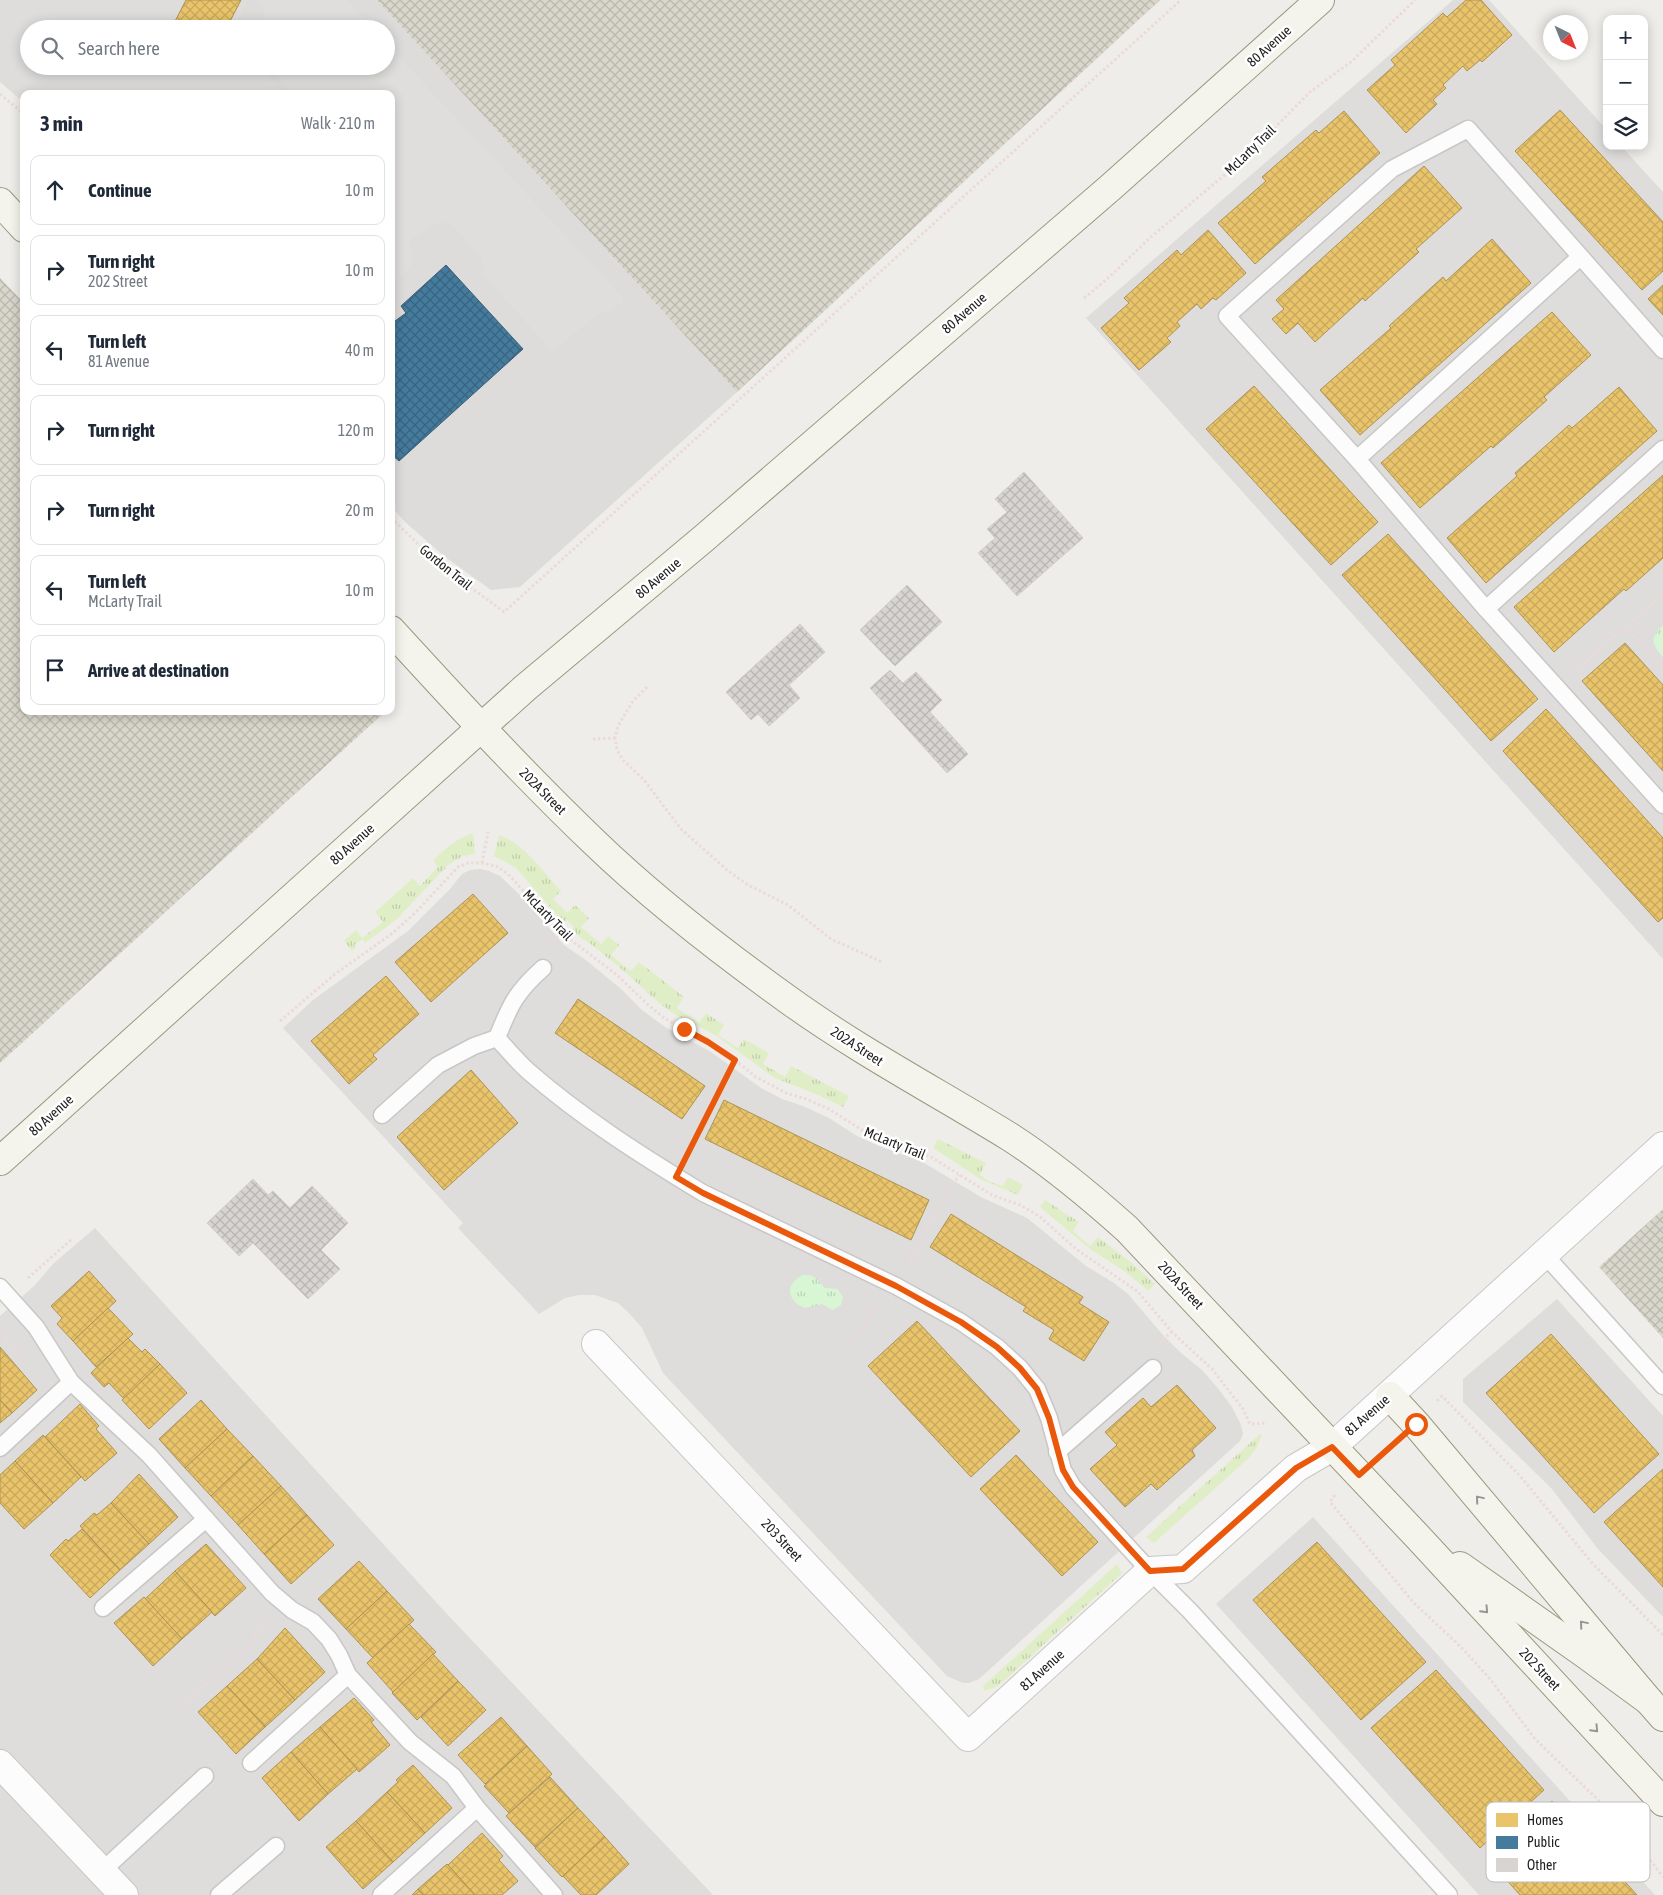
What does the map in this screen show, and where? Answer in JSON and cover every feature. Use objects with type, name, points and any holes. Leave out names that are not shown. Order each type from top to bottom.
[{"type":"main road","name":"80 Avenue","points":[[0,1161],[482,729],[525,688],[703,540],[1111,187],[1320,0]]},
{"type":"main road","points":[[0,202],[20,224]]},
{"type":"main road","name":"202A Street","points":[[395,634],[482,729],[595,843],[665,906],[790,1001],[864,1051],[1011,1138],[1078,1185],[1127,1229],[1178,1281],[1332,1447]]},
{"type":"main road","points":[[1390,1396],[1416,1424],[1656,1709]]},
{"type":"main road","name":"202 Street","points":[[1332,1447],[1663,1802]]},
{"type":"main road","name":"202 Street","points":[[1416,1535],[1577,1648],[1656,1709]]},
{"type":"street","name":"81 Avenue","points":[[968,1737],[1150,1571],[1183,1569],[1296,1468],[1332,1447],[1663,1146]]},
{"type":"street","name":"203 Street","points":[[596,1344],[968,1737]]},
{"type":"street","points":[[0,1764],[124,1895]]},
{"type":"lane","points":[[1663,350],[1468,129],[1392,169],[1227,316],[1357,459],[1486,609],[1663,805]]},
{"type":"lane","points":[[1357,459],[1580,258]]},
{"type":"lane","points":[[1486,609],[1663,449]]},
{"type":"lane","points":[[382,1115],[438,1065],[467,1049],[497,1038],[514,998],[526,983],[543,968]]},
{"type":"lane","points":[[497,1038],[526,1070],[571,1106],[629,1148],[703,1193],[896,1286],[961,1322],[997,1347],[1020,1368],[1037,1389],[1049,1418],[1063,1470],[1073,1487],[1150,1571],[1190,1611],[1449,1895]]},
{"type":"lane","points":[[1544,1254],[1663,1385]]},
{"type":"lane","points":[[4,1291],[36,1327],[71,1382],[149,1455],[272,1593],[313,1622],[329,1639],[340,1655],[348,1675],[410,1742],[453,1776],[477,1808],[554,1895]]},
{"type":"lane","points":[[1057,1452],[1153,1368]]},
{"type":"lane","points":[[0,1448],[71,1382]]},
{"type":"lane","points":[[103,1608],[206,1518]]},
{"type":"lane","points":[[251,1763],[348,1675]]},
{"type":"lane","points":[[102,1871],[205,1776]]},
{"type":"lane","points":[[381,1895],[477,1808]]},
{"type":"lane","points":[[219,1895],[276,1846]]},
{"type":"path","name":"Gordon Trail","points":[[395,522],[438,562],[504,612],[1182,0]]},
{"type":"path","name":"McLarty Trail","points":[[1084,298],[1106,280],[1151,236],[1247,156],[1310,92],[1352,61],[1415,0]]},
{"type":"path","points":[[0,94],[20,111]]},
{"type":"path","points":[[1558,688],[1569,676],[1663,594]]},
{"type":"path","points":[[1626,628],[1663,668]]},
{"type":"path","points":[[647,687],[633,701],[618,726],[615,738],[623,760],[644,780],[681,829],[727,870],[748,885],[788,906],[831,939],[882,962]]},
{"type":"path","points":[[593,739],[615,738]]},
{"type":"path","points":[[280,1021],[334,974],[405,922],[458,867],[468,863],[482,863],[488,832]]},
{"type":"path","name":"McLarty Trail","points":[[482,863],[496,866],[508,874],[566,937],[617,975],[664,1018],[708,1042],[756,1077],[829,1109],[862,1130],[930,1157],[992,1195],[1020,1205],[1039,1216],[1076,1250],[1137,1292],[1172,1332],[1212,1369],[1243,1409],[1250,1424],[1266,1423]]},
{"type":"path","points":[[676,1177],[735,1060]]},
{"type":"path","points":[[909,1264],[931,1220],[959,1175]]},
{"type":"path","points":[[4,1291],[73,1238]]},
{"type":"path","points":[[853,1341],[872,1313],[883,1304]]},
{"type":"path","points":[[1442,1396],[1521,1477],[1593,1564],[1663,1635]]},
{"type":"path","points":[[1359,1475],[1334,1496],[1330,1502],[1413,1602],[1491,1680],[1536,1739],[1600,1802]]},
{"type":"path","points":[[187,1701],[246,1648],[261,1627],[286,1604]]},
{"type":"path","points":[[1650,1860],[1663,1877]]},
{"type":"shaded area","points":[[0,0],[246,0],[236,20],[20,20],[20,75],[265,75],[278,90],[20,90],[20,100],[0,82]]},
{"type":"shaded area","points":[[246,0],[377,0],[737,392],[520,587],[491,590],[444,556],[405,522],[395,511],[395,90],[278,90],[265,75],[395,75],[395,20],[236,20]]},
{"type":"shaded area","points":[[254,0],[346,0],[365,20],[262,20],[265,12],[263,7]]},
{"type":"shaded area","points":[[377,0],[1160,0],[737,392]]},
{"type":"shaded area","points":[[1453,0],[1489,0],[1603,126],[1603,150],[1625,150],[1663,192],[1663,959],[1086,318]]},
{"type":"shaded area","points":[[395,53],[625,300],[612,310],[599,314],[553,352],[482,273],[484,264],[481,257],[449,222],[431,226],[425,232],[410,239],[408,243],[413,253],[413,260],[409,268],[395,281],[395,90],[290,90],[276,75],[395,75]]},
{"type":"shaded area","points":[[0,278],[20,299],[20,715],[382,715],[0,1063]]},
{"type":"shaded area","points":[[480,869],[500,876],[520,895],[564,945],[587,961],[620,988],[642,1010],[665,1027],[711,1052],[761,1088],[782,1099],[829,1118],[857,1136],[881,1147],[919,1160],[981,1197],[1027,1218],[1086,1266],[1128,1294],[1162,1334],[1202,1370],[1232,1407],[1241,1425],[1243,1434],[1240,1441],[979,1679],[963,1683],[947,1676],[663,1373],[642,1328],[618,1303],[595,1295],[579,1295],[565,1298],[539,1314],[458,1228],[463,1223],[283,1028],[313,1000],[408,931],[450,889],[462,874],[470,870]]},
{"type":"shaded area","points":[[1663,1209],[1663,1338],[1599,1267]]},
{"type":"shaded area","points":[[95,1228],[447,1614],[713,1895],[0,1895],[0,1316],[34,1286],[54,1263]]},
{"type":"shaded area","points":[[1557,1299],[1663,1416],[1663,1617],[1598,1549],[1551,1488],[1463,1402],[1463,1379]]},
{"type":"shaded area","points":[[1313,1517],[1571,1802],[1486,1802],[1486,1882],[1643,1882],[1655,1895],[1479,1895],[1216,1604]]},
{"type":"green space","points":[[1663,625],[1663,657],[1654,645],[1654,637]]},
{"type":"green space","points":[[473,833],[475,854],[463,856],[448,865],[397,919],[365,943],[363,939],[354,945],[356,948],[352,951],[344,941],[356,930],[362,938],[383,922],[375,912],[413,878],[420,886],[438,867],[433,861],[437,856],[456,841]]},
{"type":"green space","points":[[499,835],[508,839],[525,852],[561,891],[553,899],[567,913],[575,905],[589,918],[581,927],[601,944],[608,936],[619,945],[611,955],[631,971],[639,962],[684,997],[677,1008],[699,1023],[706,1013],[724,1025],[718,1035],[738,1048],[744,1039],[769,1053],[763,1064],[785,1077],[791,1066],[849,1096],[843,1107],[773,1077],[717,1036],[674,1014],[659,1003],[592,945],[571,931],[574,927],[567,920],[564,923],[516,868],[494,856]]},
{"type":"green space","points":[[938,1139],[986,1163],[980,1175],[990,1182],[1003,1186],[1008,1177],[1023,1185],[1018,1195],[982,1180],[933,1148]]},
{"type":"green space","points":[[1045,1200],[1079,1222],[1073,1231],[1090,1246],[1098,1237],[1132,1263],[1155,1284],[1148,1291],[1127,1273],[1090,1249],[1040,1207]]},
{"type":"green space","points":[[803,1275],[813,1277],[825,1288],[837,1289],[843,1297],[841,1305],[832,1310],[822,1304],[805,1308],[799,1305],[791,1297],[790,1292],[793,1283]]},
{"type":"green space","points":[[1260,1434],[1262,1435],[1256,1449],[1249,1458],[1154,1543],[1146,1537]]},
{"type":"green space","points":[[1117,1564],[1122,1573],[1006,1679],[996,1687],[984,1691],[983,1686]]},
{"type":"building: Homes","points":[[186,0],[241,0],[231,20],[176,20]]},
{"type":"building: Homes","points":[[1466,0],[1481,0],[1512,35],[1482,62],[1480,60],[1467,71],[1463,66],[1443,85],[1446,88],[1433,100],[1437,104],[1406,133],[1367,90],[1395,65],[1391,60],[1443,13],[1447,17]]},
{"type":"building: Homes","points":[[1560,110],[1663,222],[1663,271],[1642,290],[1515,151]]},
{"type":"building: Homes","points":[[1344,111],[1380,153],[1255,264],[1218,223],[1266,181],[1262,177],[1316,130],[1319,133]]},
{"type":"building: Homes","points":[[1424,166],[1462,208],[1416,249],[1419,252],[1365,301],[1363,298],[1315,342],[1298,323],[1286,334],[1272,319],[1284,309],[1276,300]]},
{"type":"building: Homes","points":[[1208,230],[1246,273],[1216,300],[1213,298],[1201,309],[1197,304],[1177,322],[1180,326],[1167,338],[1171,342],[1139,370],[1101,328],[1129,303],[1124,298],[1177,250],[1181,255]]},
{"type":"building: Homes","points":[[1492,239],[1531,283],[1360,435],[1320,390],[1391,328],[1389,326],[1443,277],[1446,281]]},
{"type":"building: Homes","points":[[1663,285],[1663,315],[1648,299]]},
{"type":"building: Homes","points":[[1552,312],[1591,355],[1544,397],[1547,400],[1493,448],[1491,446],[1420,508],[1381,463]]},
{"type":"building: Homes","points":[[1254,386],[1378,522],[1331,565],[1206,429]]},
{"type":"building: Homes","points":[[1619,387],[1657,431],[1486,583],[1447,538],[1517,476],[1515,473],[1569,425],[1572,428]]},
{"type":"building: Homes","points":[[1663,475],[1663,558],[1626,591],[1624,589],[1554,652],[1514,607]]},
{"type":"building: Homes","points":[[1388,534],[1538,699],[1491,741],[1342,575]]},
{"type":"building: Homes","points":[[1625,643],[1663,685],[1663,771],[1582,681]]},
{"type":"building: Homes","points":[[1546,709],[1663,838],[1663,918],[1658,922],[1503,751]]},
{"type":"building: Homes","points":[[473,894],[508,933],[431,1002],[395,962]]},
{"type":"building: Homes","points":[[386,976],[419,1014],[373,1055],[377,1059],[349,1084],[311,1041]]},
{"type":"building: Homes","points":[[578,999],[705,1086],[682,1119],[555,1033]]},
{"type":"building: Homes","points":[[471,1070],[518,1123],[444,1190],[397,1137]]},
{"type":"building: Homes","points":[[724,1100],[929,1200],[911,1240],[705,1139]]},
{"type":"building: Homes","points":[[951,1214],[1083,1297],[1079,1303],[1109,1322],[1084,1361],[1049,1339],[1054,1330],[1023,1311],[1026,1307],[930,1247]]},
{"type":"building: Homes","points":[[89,1271],[116,1301],[73,1341],[57,1324],[62,1318],[51,1306]]},
{"type":"building: Homes","points":[[108,1308],[133,1334],[96,1367],[73,1341]]},
{"type":"building: Homes","points":[[917,1321],[1020,1431],[971,1477],[868,1366]]},
{"type":"building: Homes","points":[[1551,1334],[1659,1454],[1594,1513],[1486,1393]]},
{"type":"building: Homes","points":[[128,1338],[142,1352],[145,1349],[160,1364],[124,1399],[109,1383],[104,1387],[91,1373]]},
{"type":"building: Homes","points":[[0,1347],[37,1390],[12,1413],[0,1400]]},
{"type":"building: Homes","points":[[160,1364],[187,1393],[149,1429],[122,1400]]},
{"type":"building: Homes","points":[[1177,1385],[1216,1428],[1192,1450],[1195,1456],[1157,1490],[1151,1484],[1125,1507],[1090,1469],[1117,1445],[1105,1432],[1143,1398],[1151,1407]]},
{"type":"building: Homes","points":[[0,1400],[12,1413],[0,1423]]},
{"type":"building: Homes","points":[[201,1400],[227,1429],[185,1468],[159,1439]]},
{"type":"building: Homes","points":[[80,1404],[99,1426],[96,1429],[117,1453],[85,1481],[45,1437]]},
{"type":"building: Homes","points":[[227,1429],[253,1456],[211,1496],[185,1468]]},
{"type":"building: Homes","points":[[43,1435],[81,1477],[53,1503],[15,1461]]},
{"type":"building: Homes","points":[[1016,1455],[1098,1542],[1062,1576],[980,1489]]},
{"type":"building: Homes","points":[[253,1456],[281,1486],[238,1525],[211,1496]]},
{"type":"building: Homes","points":[[15,1461],[53,1503],[24,1529],[0,1503],[0,1475]]},
{"type":"building: Homes","points":[[1663,1469],[1663,1587],[1604,1522]]},
{"type":"building: Homes","points":[[139,1474],[178,1517],[149,1544],[111,1503]]},
{"type":"building: Homes","points":[[281,1486],[307,1515],[264,1554],[238,1525]]},
{"type":"building: Homes","points":[[111,1503],[149,1544],[120,1570],[80,1526],[94,1513],[97,1515]]},
{"type":"building: Homes","points":[[307,1515],[334,1545],[291,1584],[264,1554]]},
{"type":"building: Homes","points":[[82,1529],[120,1570],[90,1598],[50,1555],[66,1539],[68,1541]]},
{"type":"building: Homes","points":[[1317,1542],[1426,1662],[1361,1720],[1253,1600]]},
{"type":"building: Homes","points":[[206,1544],[246,1588],[215,1616],[175,1571]]},
{"type":"building: Homes","points":[[359,1561],[387,1591],[346,1629],[318,1599]]},
{"type":"building: Homes","points":[[175,1571],[212,1612],[182,1639],[145,1599]]},
{"type":"building: Homes","points":[[387,1591],[414,1620],[373,1658],[346,1629]]},
{"type":"building: Homes","points":[[144,1597],[182,1639],[153,1666],[114,1623]]},
{"type":"building: Homes","points":[[409,1624],[436,1652],[393,1692],[367,1663]]},
{"type":"building: Homes","points":[[285,1628],[325,1672],[295,1700],[257,1659]]},
{"type":"building: Homes","points":[[433,1654],[458,1681],[417,1720],[392,1693]]},
{"type":"building: Homes","points":[[257,1659],[295,1700],[265,1727],[227,1686]]},
{"type":"building: Homes","points":[[1436,1670],[1544,1790],[1531,1802],[1486,1802],[1486,1843],[1480,1848],[1371,1728]]},
{"type":"building: Homes","points":[[458,1681],[486,1710],[448,1746],[421,1717]]},
{"type":"building: Homes","points":[[227,1686],[265,1727],[236,1754],[198,1712]]},
{"type":"building: Homes","points":[[354,1698],[374,1720],[371,1722],[390,1745],[359,1772],[320,1727]]},
{"type":"building: Homes","points":[[501,1717],[527,1746],[485,1784],[458,1755]]},
{"type":"building: Homes","points":[[320,1727],[357,1769],[328,1794],[291,1752]]},
{"type":"building: Homes","points":[[527,1746],[552,1774],[509,1813],[484,1786]]},
{"type":"building: Homes","points":[[291,1752],[328,1794],[299,1821],[262,1778]]},
{"type":"building: Homes","points":[[413,1765],[452,1808],[425,1833],[387,1792],[398,1782],[396,1780]]},
{"type":"building: Homes","points":[[550,1777],[578,1808],[535,1847],[506,1816]]},
{"type":"building: Homes","points":[[387,1792],[425,1833],[393,1862],[356,1821]]},
{"type":"building: Homes","points":[[578,1808],[605,1837],[562,1877],[535,1848]]},
{"type":"building: Homes","points":[[356,1821],[393,1862],[363,1889],[326,1847]]},
{"type":"building: Homes","points":[[482,1833],[503,1856],[499,1860],[518,1881],[502,1895],[475,1895],[448,1865]]},
{"type":"building: Homes","points":[[605,1837],[629,1864],[596,1895],[581,1895],[563,1876]]},
{"type":"building: Homes","points":[[447,1864],[475,1895],[423,1895],[418,1889]]},
{"type":"building: Homes","points":[[1508,1882],[1625,1882],[1637,1895],[1520,1895]]},
{"type":"building: Homes","points":[[418,1889],[423,1895],[412,1895]]},
{"type":"building: Public","points":[[446,265],[523,349],[399,461],[395,458],[395,321],[406,313],[401,306]]},
{"type":"building: Other","points":[[1024,472],[1083,538],[1017,596],[978,553],[995,538],[987,529],[1007,512],[995,499]]},
{"type":"building: Other","points":[[907,585],[942,622],[895,666],[860,630]]},
{"type":"building: Other","points":[[800,624],[825,652],[789,685],[800,698],[769,726],[758,714],[751,720],[726,692]]},
{"type":"building: Other","points":[[890,670],[903,683],[916,672],[942,700],[930,712],[968,754],[947,773],[870,688]]},
{"type":"building: Other","points":[[253,1179],[268,1195],[273,1191],[290,1208],[312,1186],[348,1223],[321,1250],[340,1269],[308,1299],[253,1243],[239,1256],[207,1223]]},
{"type":"route","points":[[684,1029],[735,1060],[676,1177],[703,1193],[896,1286],[961,1322],[997,1347],[1020,1368],[1037,1389],[1049,1418],[1063,1470],[1073,1487],[1150,1571],[1183,1569],[1296,1468],[1332,1447],[1359,1475],[1416,1424]]}]
